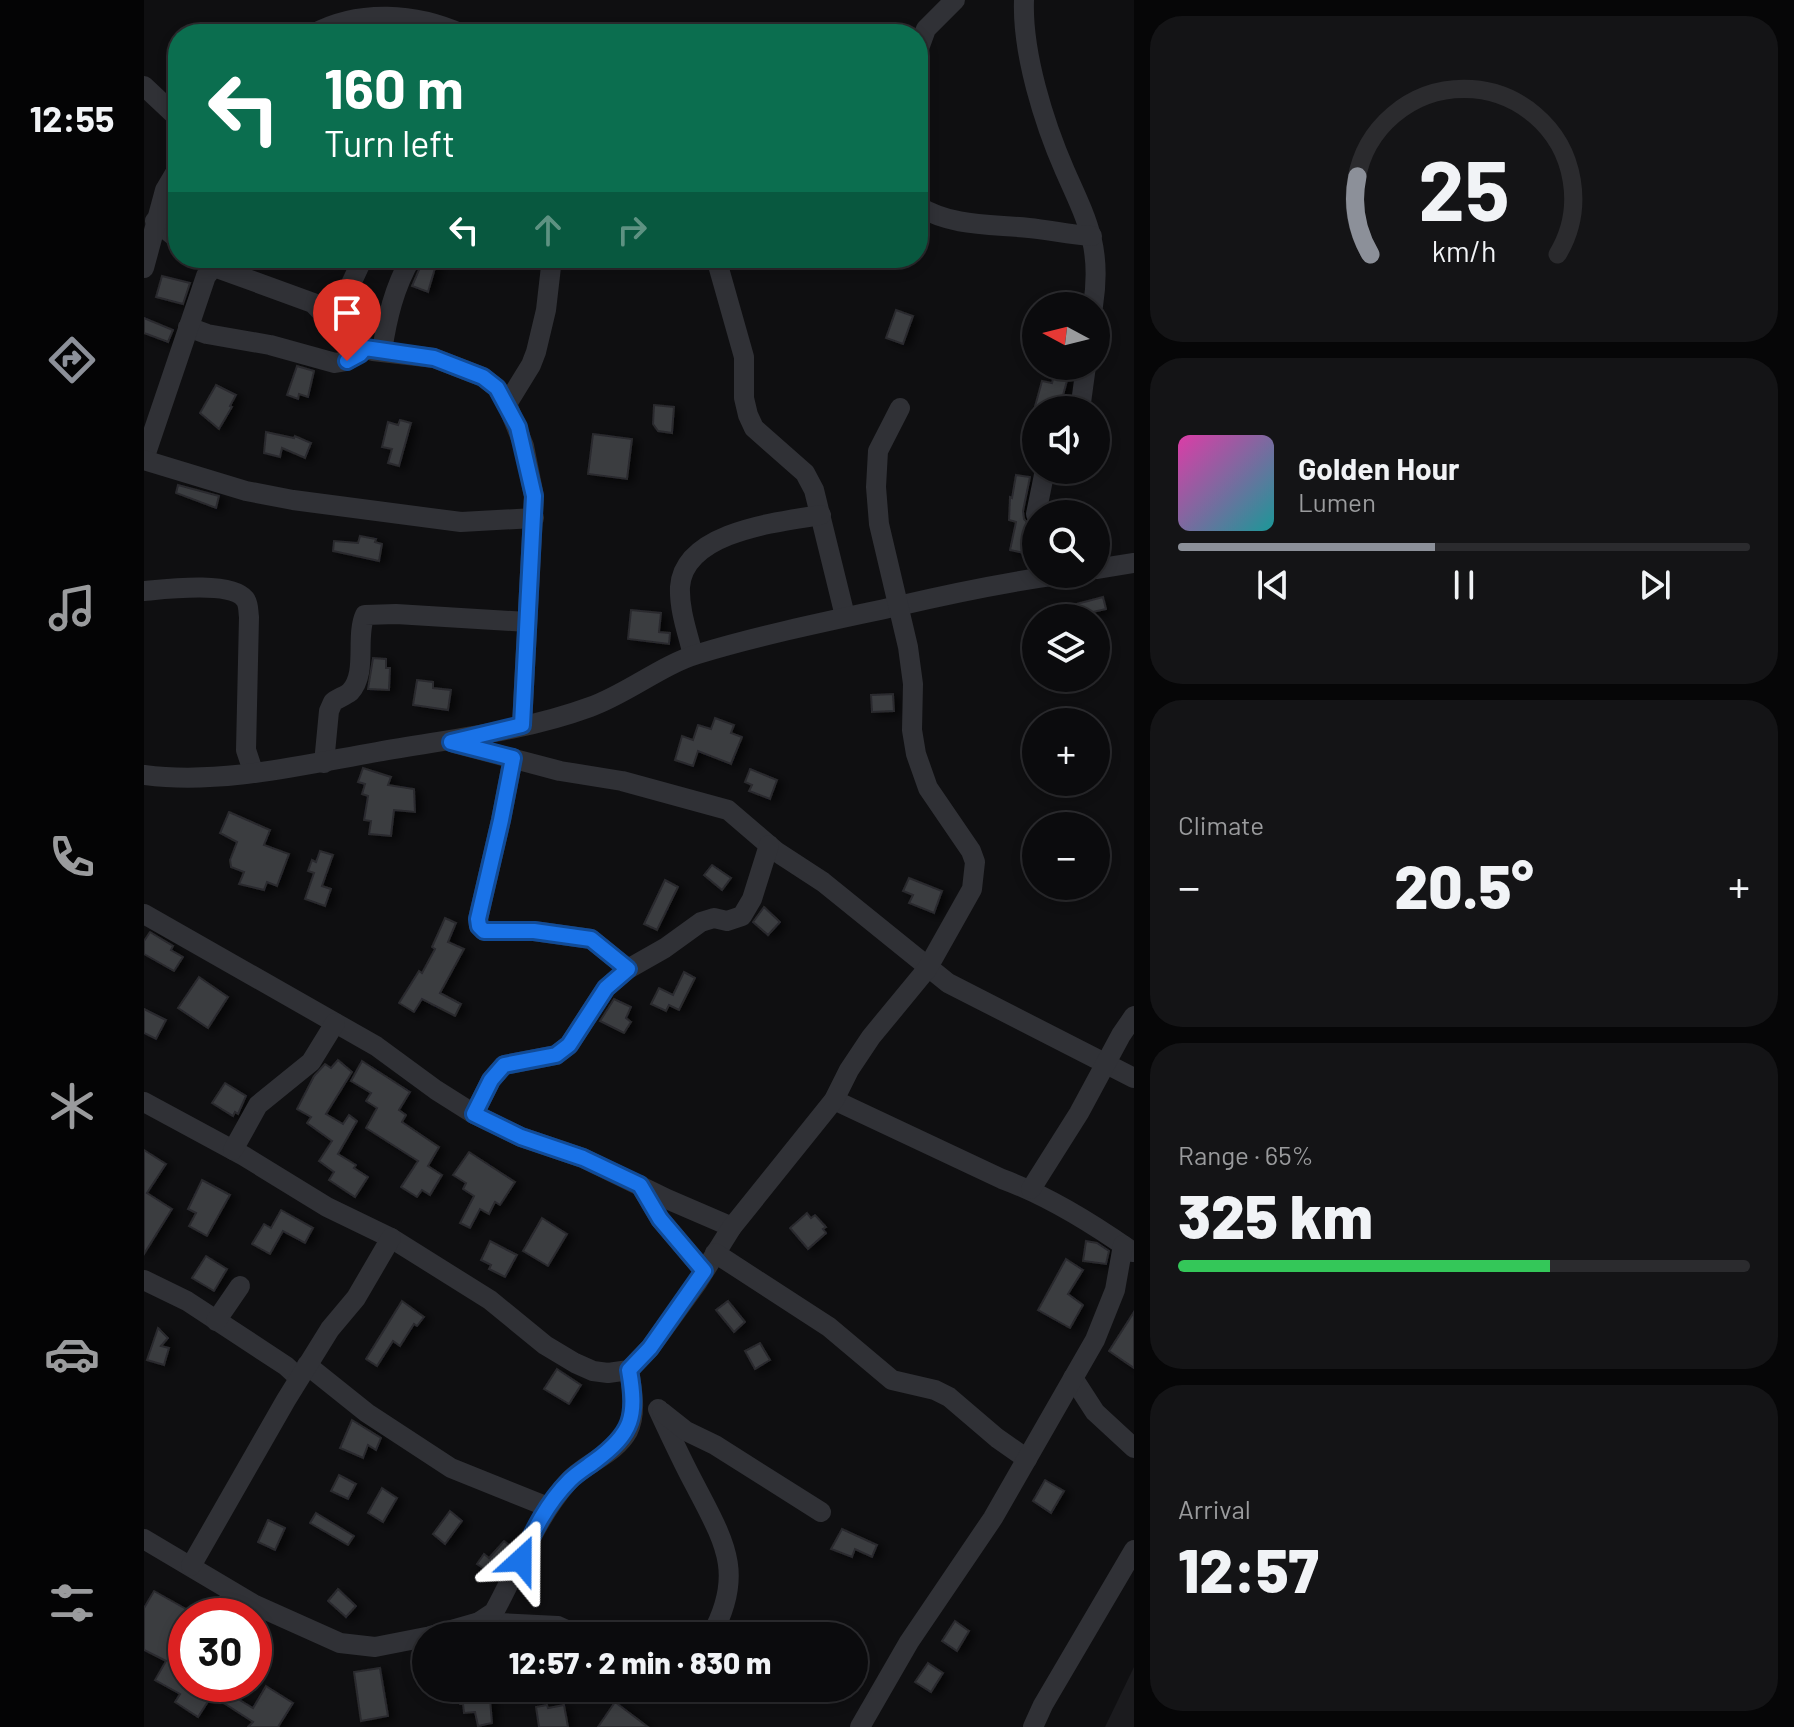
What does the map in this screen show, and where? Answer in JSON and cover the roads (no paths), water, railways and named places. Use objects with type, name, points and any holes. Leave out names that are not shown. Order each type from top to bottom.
[{"type":"street","points":[[928,27],[955,0]]},
{"type":"street","points":[[1024,0],[1024,23],[1041,104],[1065,170],[1090,225],[1097,275],[1095,292]]},
{"type":"street","points":[[342,24],[373,16],[437,24]]},
{"type":"street","points":[[144,86],[168,109]]},
{"type":"street","points":[[144,268],[150,231],[168,185]]},
{"type":"street","points":[[928,212],[960,223],[1092,236]]},
{"type":"street","points":[[205,268],[206,276],[144,456],[234,488],[293,500],[461,522],[534,518]]},
{"type":"street","points":[[217,268],[313,303],[352,344],[434,358],[483,377],[497,388],[524,446],[534,496],[522,725]]},
{"type":"street","points":[[329,317],[342,303],[358,268]]},
{"type":"street","points":[[373,350],[406,268]]},
{"type":"street","points":[[507,404],[536,352],[546,310],[551,268]]},
{"type":"street","points":[[719,268],[744,357],[744,398],[748,415],[754,428],[805,473],[814,490],[845,616]]},
{"type":"street","points":[[188,327],[335,363],[373,350]]},
{"type":"street","points":[[144,1102],[233,1150],[327,1207],[391,1238],[490,1300],[545,1345],[575,1363],[593,1371],[608,1373],[629,1370],[650,1348],[732,1227],[834,1100],[871,1037],[927,969],[972,889],[975,862],[965,839],[936,802],[921,772],[912,730],[913,684],[908,647],[879,524],[876,487],[879,448],[900,408]]},
{"type":"street","points":[[693,655],[680,586],[688,563],[702,550],[742,530],[821,515]]},
{"type":"street","points":[[1110,567],[1134,563]]},
{"type":"street","points":[[149,780],[324,763],[378,751],[451,742],[592,706],[693,655],[779,630],[1022,579]]},
{"type":"street","points":[[144,591],[227,590],[243,596],[248,604],[246,750],[253,771]]},
{"type":"street","points":[[324,763],[329,711],[333,702],[348,694],[353,687],[365,615],[527,622]]},
{"type":"street","points":[[451,742],[560,771],[622,781],[728,810],[769,845],[850,904],[927,969],[970,996],[1134,1078]]},
{"type":"street","points":[[513,758],[479,926],[484,931],[534,931],[591,939],[628,969]]},
{"type":"street","points":[[474,1114],[491,1080],[504,1065],[556,1055],[581,1029],[606,988],[628,969],[701,922],[714,918],[727,921],[742,916],[752,899],[769,845]]},
{"type":"street","points":[[144,914],[376,1046],[474,1114],[521,1137],[583,1158],[732,1227]]},
{"type":"street","points":[[1031,1189],[1134,1016]]},
{"type":"street","points":[[233,1150],[258,1105],[311,1062],[335,1023]]},
{"type":"street","points":[[834,1100],[1002,1179],[1031,1189],[1128,1249],[1107,1314],[1095,1340],[970,1555],[902,1653],[860,1727]]},
{"type":"street","points":[[640,1185],[660,1219],[710,1262],[829,1327],[892,1380],[935,1390],[949,1397],[1027,1459]]},
{"type":"street","points":[[191,1566],[303,1371],[330,1329],[356,1298],[391,1238]]},
{"type":"street","points":[[144,1280],[187,1301],[286,1366],[303,1371],[451,1468],[548,1507]]},
{"type":"street","points":[[216,1321],[240,1286]]},
{"type":"street","points":[[479,1622],[494,1612],[548,1507],[571,1479],[621,1440],[629,1429],[633,1401],[629,1370]]},
{"type":"street","points":[[1073,1378],[1095,1412],[1134,1448]]},
{"type":"street","points":[[633,1401],[650,1404],[686,1431],[715,1445],[821,1512]]},
{"type":"street","points":[[658,1409],[722,1537],[730,1568],[719,1622]]},
{"type":"street","points":[[144,1539],[255,1605],[340,1643],[375,1647],[412,1639]]},
{"type":"street","points":[[1033,1727],[1134,1550]]}]
